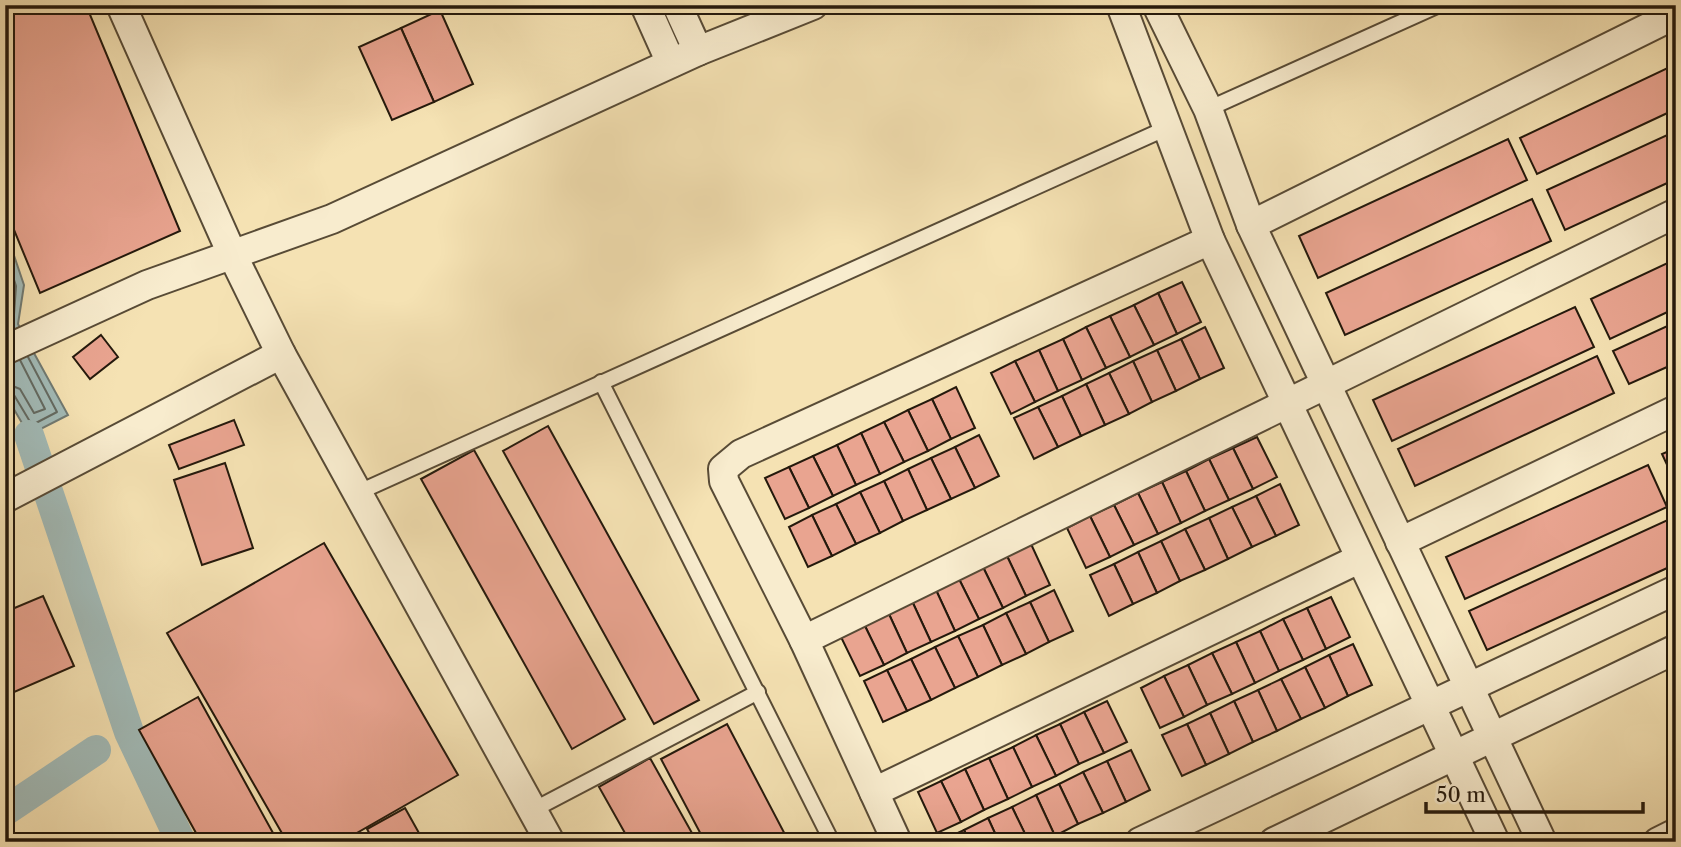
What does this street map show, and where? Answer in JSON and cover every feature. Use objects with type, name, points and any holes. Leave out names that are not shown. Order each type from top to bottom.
[{"type":"street","points":[[121,5],[232,254],[281,354],[550,842]]},
{"type":"street","points":[[645,5],[671,63]]},
{"type":"street","points":[[677,5],[698,51]]},
{"type":"street","points":[[5,350],[147,285],[332,219],[671,63],[813,5]]},
{"type":"street","points":[[1121,5],[1210,240],[1285,404],[1495,842]]},
{"type":"street","points":[[1157,5],[1208,109],[1251,225],[1542,842]]},
{"type":"street","points":[[1251,225],[1676,14]]},
{"type":"street","points":[[1169,127],[1208,109]]},
{"type":"street","points":[[804,640],[1285,404],[1327,387],[1676,213]]},
{"type":"street","points":[[897,842],[804,640],[724,481],[723,469],[741,454],[1210,240]]},
{"type":"street","points":[[14,491],[281,354]]},
{"type":"street","points":[[1400,542],[1676,410]]},
{"type":"street","points":[[874,792],[1359,559]]},
{"type":"street","points":[[1140,842],[1191,831],[1468,687],[1676,590]]},
{"type":"street","points":[[1274,842],[1676,649]]},
{"type":"street","points":[[1658,842],[1676,833]]},
{"type":"lane","points":[[1208,109],[1439,5]]},
{"type":"lane","points":[[357,493],[1169,127]]},
{"type":"lane","points":[[601,382],[832,842]]},
{"type":"lane","points":[[533,810],[758,692]]},
{"type":"water","points":[[5,229],[24,285],[18,324],[68,415],[29,435],[5,394]]},
{"type":"building","points":[[5,5],[86,5],[180,231],[40,293],[5,208]]},
{"type":"building","points":[[440,10],[473,84],[434,102],[401,28]]},
{"type":"building","points":[[401,28],[434,102],[392,120],[359,47]]},
{"type":"building","points":[[1676,64],[1676,109],[1537,174],[1520,138]]},
{"type":"building","points":[[1676,131],[1676,179],[1565,230],[1547,190]]},
{"type":"building","points":[[1508,139],[1527,180],[1318,278],[1299,236]]},
{"type":"building","points":[[1532,199],[1551,241],[1345,335],[1326,293]]},
{"type":"building","points":[[1676,259],[1676,308],[1610,339],[1591,299]]},
{"type":"building","points":[[1182,282],[1201,322],[1177,334],[1158,293]]},
{"type":"building","points":[[1158,293],[1177,334],[1154,345],[1134,305]]},
{"type":"building","points":[[1134,305],[1154,345],[1130,357],[1110,316]]},
{"type":"building","points":[[1575,307],[1594,347],[1392,441],[1373,400]]},
{"type":"building","points":[[1110,316],[1130,357],[1106,368],[1086,327]]},
{"type":"building","points":[[1676,322],[1676,363],[1629,384],[1613,351]]},
{"type":"building","points":[[1086,327],[1106,368],[1082,380],[1063,339]]},
{"type":"building","points":[[1205,327],[1224,368],[1200,379],[1181,339]]},
{"type":"building","points":[[101,335],[118,357],[90,379],[73,357]]},
{"type":"building","points":[[1063,339],[1082,380],[1058,391],[1039,350]]},
{"type":"building","points":[[1181,339],[1200,379],[1176,391],[1157,350]]},
{"type":"building","points":[[1039,350],[1058,391],[1035,402],[1015,361]]},
{"type":"building","points":[[1157,350],[1176,391],[1152,402],[1133,361]]},
{"type":"building","points":[[1597,356],[1614,393],[1415,486],[1398,449]]},
{"type":"building","points":[[1015,361],[1035,402],[1011,414],[991,373]]},
{"type":"building","points":[[1133,361],[1152,402],[1129,414],[1109,373]]},
{"type":"building","points":[[1109,373],[1129,414],[1105,425],[1086,384]]},
{"type":"building","points":[[1086,384],[1105,425],[1081,436],[1062,396]]},
{"type":"building","points":[[956,387],[975,428],[951,439],[932,399]]},
{"type":"building","points":[[1062,396],[1081,436],[1058,447],[1038,407]]},
{"type":"building","points":[[932,399],[951,439],[928,451],[908,410]]},
{"type":"building","points":[[1038,407],[1058,447],[1034,459],[1014,418]]},
{"type":"building","points":[[908,410],[928,451],[904,462],[884,422]]},
{"type":"building","points":[[234,420],[244,445],[179,469],[169,445]]},
{"type":"building","points":[[884,422],[904,462],[880,474],[861,433]]},
{"type":"building","points":[[548,426],[699,700],[654,724],[503,451]]},
{"type":"building","points":[[861,433],[880,474],[856,485],[837,445]]},
{"type":"building","points":[[979,435],[999,476],[975,488],[955,447]]},
{"type":"building","points":[[1257,437],[1277,477],[1253,489],[1233,448]]},
{"type":"building","points":[[837,445],[856,485],[833,496],[813,456]]},
{"type":"building","points":[[955,447],[975,488],[951,499],[931,458]]},
{"type":"building","points":[[1233,448],[1253,489],[1229,500],[1209,459]]},
{"type":"building","points":[[1676,448],[1676,484],[1662,454]]},
{"type":"building","points":[[474,450],[625,719],[572,749],[421,479]]},
{"type":"building","points":[[813,456],[833,496],[809,508],[789,467]]},
{"type":"building","points":[[931,458],[951,499],[927,510],[908,469]]},
{"type":"building","points":[[1209,459],[1229,500],[1205,511],[1186,471]]},
{"type":"building","points":[[225,463],[253,548],[202,565],[174,480]]},
{"type":"building","points":[[1648,465],[1667,507],[1465,599],[1446,557]]},
{"type":"building","points":[[789,467],[809,508],[785,519],[765,478]]},
{"type":"building","points":[[908,469],[927,510],[903,521],[884,481]]},
{"type":"building","points":[[1186,471],[1205,511],[1181,523],[1162,482]]},
{"type":"building","points":[[884,481],[903,521],[880,533],[860,492]]},
{"type":"building","points":[[1162,482],[1181,523],[1158,534],[1138,493]]},
{"type":"building","points":[[1280,484],[1299,525],[1276,536],[1256,496]]},
{"type":"building","points":[[860,492],[880,533],[856,544],[836,504]]},
{"type":"building","points":[[1138,493],[1158,534],[1134,545],[1114,505]]},
{"type":"building","points":[[1256,496],[1276,536],[1252,547],[1232,507]]},
{"type":"building","points":[[836,504],[856,544],[832,556],[812,515]]},
{"type":"building","points":[[1114,505],[1134,545],[1110,557],[1090,516]]},
{"type":"building","points":[[1232,507],[1252,547],[1228,559],[1209,518]]},
{"type":"building","points":[[812,515],[832,556],[808,567],[789,527]]},
{"type":"building","points":[[1090,516],[1110,557],[1086,568],[1067,528]]},
{"type":"building","points":[[1209,518],[1228,559],[1205,570],[1185,529]]},
{"type":"building","points":[[1672,518],[1676,527],[1676,564],[1487,650],[1469,611]]},
{"type":"building","points":[[1185,529],[1205,570],[1180,581],[1161,541]]},
{"type":"building","points":[[1161,541],[1180,581],[1157,593],[1138,552]]},
{"type":"building","points":[[324,543],[458,775],[341,842],[287,842],[167,633]]},
{"type":"building","points":[[1031,544],[1050,585],[1026,596],[1007,556]]},
{"type":"building","points":[[1138,552],[1157,593],[1133,604],[1114,564]]},
{"type":"building","points":[[1007,556],[1026,596],[1003,608],[983,567]]},
{"type":"building","points":[[1114,564],[1133,604],[1109,616],[1090,575]]},
{"type":"building","points":[[983,567],[1003,608],[979,619],[959,579]]},
{"type":"building","points":[[959,579],[979,619],[955,631],[936,590]]},
{"type":"building","points":[[936,590],[955,631],[931,642],[912,601]]},
{"type":"building","points":[[1054,590],[1073,631],[1049,642],[1030,602]]},
{"type":"building","points":[[43,596],[74,666],[5,696],[5,612]]},
{"type":"building","points":[[1331,597],[1350,637],[1326,649],[1307,608]]},
{"type":"building","points":[[912,601],[931,642],[907,653],[888,612]]},
{"type":"building","points":[[1030,602],[1049,642],[1026,654],[1006,613]]},
{"type":"building","points":[[1307,608],[1326,649],[1303,660],[1283,619]]},
{"type":"building","points":[[888,612],[907,653],[884,665],[864,624]]},
{"type":"building","points":[[1006,613],[1026,654],[1002,665],[983,625]]},
{"type":"building","points":[[1283,619],[1303,660],[1279,671],[1260,631]]},
{"type":"building","points":[[864,624],[884,665],[860,676],[840,635]]},
{"type":"building","points":[[983,625],[1002,665],[978,677],[958,636]]},
{"type":"building","points":[[1260,631],[1279,671],[1255,683],[1236,642]]},
{"type":"building","points":[[958,636],[978,677],[955,688],[935,647]]},
{"type":"building","points":[[1236,642],[1255,683],[1232,694],[1212,653]]},
{"type":"building","points":[[1353,644],[1372,685],[1348,696],[1329,655]]},
{"type":"building","points":[[935,647],[955,688],[931,700],[911,659]]},
{"type":"building","points":[[1212,653],[1232,694],[1207,705],[1188,665]]},
{"type":"building","points":[[1329,655],[1348,696],[1325,708],[1305,667]]},
{"type":"building","points":[[911,659],[931,700],[907,711],[887,670]]},
{"type":"building","points":[[1188,665],[1207,705],[1184,717],[1164,676]]},
{"type":"building","points":[[1305,667],[1325,708],[1301,719],[1281,679]]},
{"type":"building","points":[[887,670],[907,711],[883,722],[864,681]]},
{"type":"building","points":[[1164,676],[1184,717],[1160,728],[1141,688]]},
{"type":"building","points":[[1281,679],[1301,719],[1277,731],[1258,690]]},
{"type":"building","points":[[1258,690],[1277,731],[1253,742],[1234,701]]},
{"type":"building","points":[[198,697],[278,842],[201,842],[139,730]]},
{"type":"building","points":[[1107,701],[1127,742],[1104,753],[1084,712]]},
{"type":"building","points":[[1234,701],[1253,742],[1229,754],[1210,713]]},
{"type":"building","points":[[1084,712],[1104,753],[1079,764],[1060,724]]},
{"type":"building","points":[[1210,713],[1229,754],[1206,765],[1187,724]]},
{"type":"building","points":[[727,724],[789,842],[705,842],[661,759]]},
{"type":"building","points":[[1060,724],[1079,764],[1056,776],[1036,735]]},
{"type":"building","points":[[1187,724],[1206,765],[1182,776],[1162,735]]},
{"type":"building","points":[[1036,735],[1056,776],[1032,787],[1013,747]]},
{"type":"building","points":[[1013,747],[1032,787],[1008,799],[989,758]]},
{"type":"building","points":[[1131,750],[1150,790],[1126,802],[1107,761]]},
{"type":"building","points":[[650,758],[697,842],[630,842],[599,787]]},
{"type":"building","points":[[989,758],[1008,799],[984,810],[965,769]]},
{"type":"building","points":[[1107,761],[1126,802],[1103,813],[1083,772]]},
{"type":"building","points":[[965,769],[984,810],[961,822],[941,781]]},
{"type":"building","points":[[1083,772],[1103,813],[1078,824],[1059,784]]},
{"type":"building","points":[[941,781],[961,822],[937,833],[918,792]]},
{"type":"building","points":[[1059,784],[1078,824],[1055,836],[1036,795]]},
{"type":"building","points":[[1036,795],[1055,836],[1043,842],[1029,842],[1012,807]]},
{"type":"building","points":[[1012,807],[1029,842],[999,842],[988,818]]},
{"type":"building","points":[[405,808],[424,842],[374,842],[367,829]]},
{"type":"building","points":[[988,818],[999,842],[970,842],[964,830]]},
{"type":"building","points":[[964,830],[970,842],[940,841]]},
{"type":"waterway","points":[[29,435],[129,732],[181,842]]},
{"type":"waterway","points":[[5,811],[96,750]]}]
